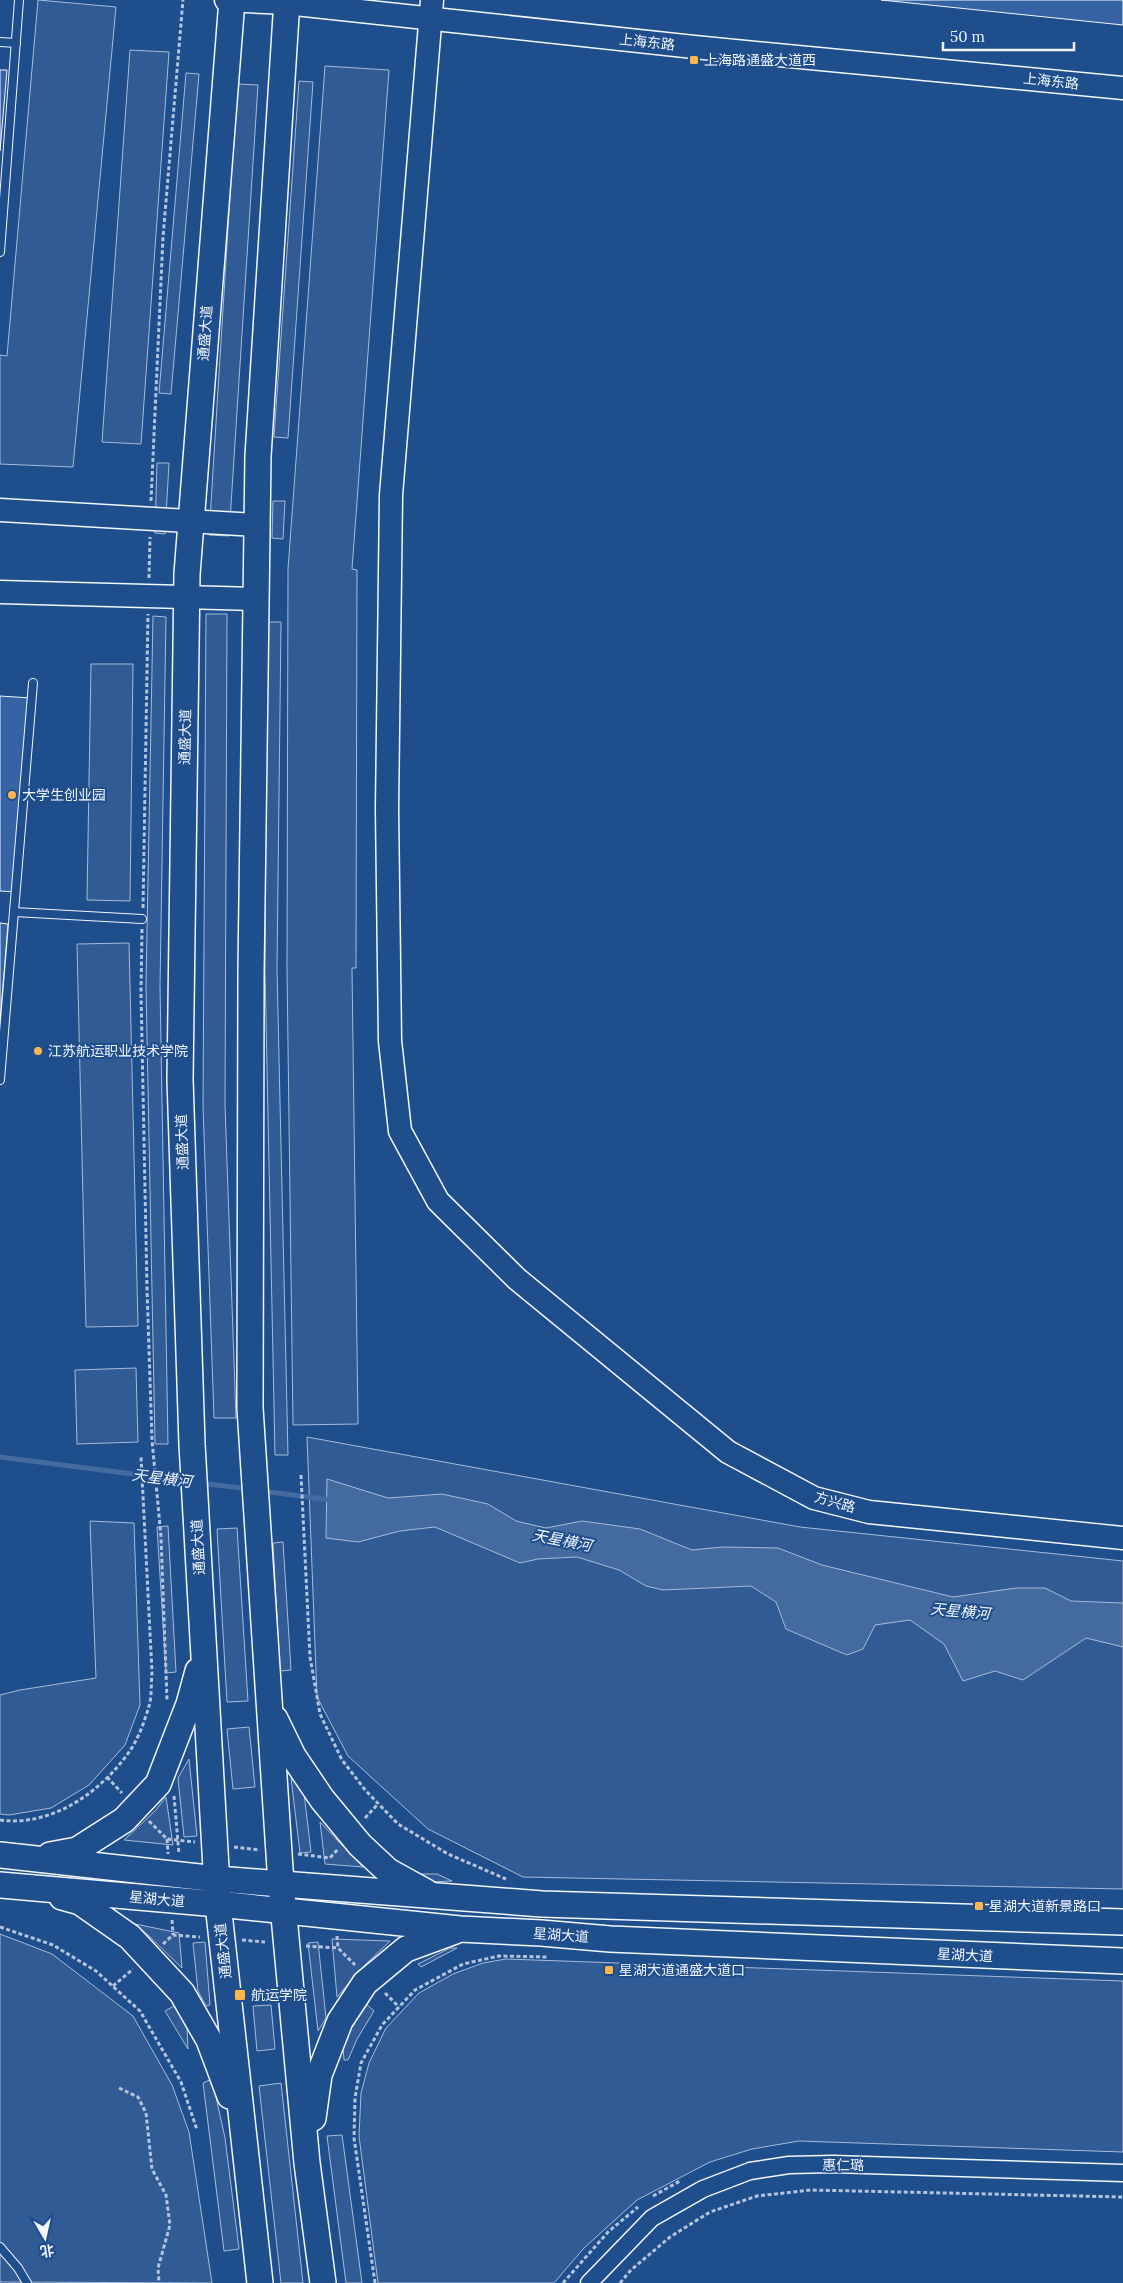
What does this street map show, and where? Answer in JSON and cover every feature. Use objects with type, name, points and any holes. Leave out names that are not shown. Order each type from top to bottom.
[{"type":"main road","name":"通盛大道","points":[[230,0],[187,597],[180,1079],[192,1444],[218,1904],[260,2283]]},
{"type":"main road","points":[[286,1],[258,456],[250,1022],[250,1408],[281,1884],[308,2163],[323,2283]]},
{"type":"main road","points":[[27,1858],[78,1850],[124,1820],[158,1784],[189,1704],[204,1650]]},
{"type":"main road","points":[[270,1708],[293,1756],[322,1799],[351,1834],[388,1871],[435,1897]]},
{"type":"main road","name":"星湖大道","points":[[0,1855],[217,1879],[435,1897],[552,1904],[1123,1922]]},
{"type":"main road","name":"星湖大道","points":[[0,1885],[218,1904],[460,1929],[610,1939],[1123,1961]]},
{"type":"main road","points":[[28,1888],[80,1902],[130,1937],[182,1993],[209,2040],[229,2092],[247,2166]]},
{"type":"main road","points":[[308,2163],[319,2075],[340,2021],[365,1983],[406,1949],[460,1929]]},
{"type":"street","name":"上海东路","points":[[230,0],[286,1],[431,9],[694,47],[1123,88]]},
{"type":"street","name":"方兴路","points":[[431,9],[391,495],[387,809],[390,1041],[400,1131],[438,1201],[517,1278],[728,1452],[814,1498],[869,1512],[1123,1538]]},
{"type":"street","points":[[0,510],[257,525]]},
{"type":"street","points":[[0,592],[256,599]]},
{"type":"street","name":"惠仁璐","points":[[593,2278],[652,2218],[703,2189],[750,2172],[789,2165],[833,2164],[1123,2173]]},
{"type":"lane","points":[[0,252],[19,0]]},
{"type":"lane","points":[[0,42],[16,43]]},
{"type":"lane","points":[[0,1080],[33,683]]},
{"type":"lane","points":[[14,912],[142,919]]},
{"type":"lane","points":[[0,2247],[18,2268],[27,2283]]},
{"type":"path","points":[[161,1537],[152,1440],[141,1002],[142,919],[150,519],[163,237],[183,0]]},
{"type":"path","points":[[0,1820],[11,1821],[53,1814],[94,1791],[130,1751],[150,1705],[152,1672],[147,1542],[141,1457]]},
{"type":"path","points":[[301,1474],[310,1657],[320,1714],[342,1760],[378,1804],[398,1824],[448,1854],[514,1882]]},
{"type":"path","points":[[107,1777],[167,1839],[330,1858],[378,1804]]},
{"type":"path","points":[[0,1927],[53,1946],[96,1971],[140,2011],[181,2082],[197,2130]]},
{"type":"path","points":[[375,2283],[354,2138],[355,2098],[361,2063],[382,2025],[414,1990],[463,1964],[499,1956],[552,1957]]},
{"type":"path","points":[[119,2088],[138,2097],[146,2113],[152,2169],[166,2195],[170,2225],[158,2268],[159,2283]]},
{"type":"path","points":[[620,2283],[631,2270],[670,2237],[710,2212],[758,2196],[811,2190],[1123,2197]]},
{"type":"shaded area","points":[[38,0],[116,7],[73,467],[0,464],[0,355],[7,356]]},
{"type":"shaded area","points":[[130,50],[169,52],[141,444],[102,442]]},
{"type":"shaded area","points":[[325,66],[389,70],[352,569],[357,570],[356,968],[352,968],[358,1424],[293,1425],[287,968],[288,569]]},
{"type":"shaded area","points":[[186,73],[199,74],[171,394],[159,393]]},
{"type":"shaded area","points":[[299,81],[313,82],[288,438],[274,437]]},
{"type":"shaded area","points":[[237,84],[258,85],[229,536],[209,535]]},
{"type":"shaded area","points":[[157,463],[169,463],[165,534],[155,533]]},
{"type":"shaded area","points":[[273,501],[285,501],[283,539],[272,538]]},
{"type":"shaded area","points":[[206,614],[227,614],[225,1105],[236,1418],[214,1418],[203,1106]]},
{"type":"shaded area","points":[[153,616],[166,617],[160,986],[168,1444],[155,1444],[146,985]]},
{"type":"shaded area","points":[[267,622],[281,622],[277,969],[288,1455],[275,1455],[265,969]]},
{"type":"shaded area","points":[[91,664],[133,664],[130,901],[87,900]]},
{"type":"shaded area","points":[[129,943],[138,1326],[86,1327],[77,944]]},
{"type":"shaded area","points":[[136,1368],[138,1442],[77,1444],[75,1370]]},
{"type":"shaded area","points":[[307,1437],[800,1527],[1123,1561],[1123,1889],[523,1877],[428,1829],[348,1756],[317,1697]]},
{"type":"shaded area","points":[[90,1521],[134,1523],[140,1705],[125,1745],[89,1785],[51,1808],[9,1815],[0,1814],[0,1695],[96,1678]]},
{"type":"shaded area","points":[[168,1526],[176,1672],[166,1673],[157,1527]]},
{"type":"shaded area","points":[[237,1528],[248,1701],[227,1702],[217,1529]]},
{"type":"shaded area","points":[[283,1542],[291,1670],[280,1671],[273,1543]]},
{"type":"shaded area","points":[[249,1727],[255,1787],[233,1789],[227,1729]]},
{"type":"shaded area","points":[[189,1759],[197,1836],[184,1837],[178,1778]]},
{"type":"shaded area","points":[[291,1778],[304,1793],[311,1852],[300,1853]]},
{"type":"shaded area","points":[[166,1797],[173,1845],[124,1840],[156,1810]]},
{"type":"shaded area","points":[[320,1822],[363,1867],[325,1864]]},
{"type":"shaded area","points":[[419,1874],[437,1874],[452,1881],[429,1882]]},
{"type":"shaded area","points":[[135,1924],[179,1933],[182,1968],[148,1935]]},
{"type":"shaded area","points":[[0,1934],[52,1954],[133,2016],[172,2085],[189,2132],[212,2283],[0,2282]]},
{"type":"shaded area","points":[[332,1939],[390,1941],[364,1966],[337,1997]]},
{"type":"shaded area","points":[[205,1942],[210,2005],[206,2006],[198,1991],[193,1943]]},
{"type":"shaded area","points":[[318,1942],[326,2018],[318,2031],[308,1943]]},
{"type":"shaded area","points":[[450,1948],[457,1948],[421,1967],[418,1964]]},
{"type":"shaded area","points":[[506,1959],[1123,1981],[1123,2152],[799,2141],[752,2149],[710,2162],[637,2200],[584,2248],[554,2283],[378,2283],[359,2136],[361,2093],[369,2063],[386,2028],[419,1993],[453,1974],[483,1963]]},
{"type":"shaded area","points":[[366,2004],[374,2011],[357,2039],[348,2060],[344,2060],[343,2047],[345,2038]]},
{"type":"shaded area","points":[[271,2005],[275,2049],[257,2051],[253,2006]]},
{"type":"shaded area","points":[[174,2006],[187,2027],[188,2049],[165,2011]]},
{"type":"shaded area","points":[[212,2079],[225,2138],[239,2249],[224,2251],[203,2083]]},
{"type":"shaded area","points":[[281,2083],[303,2283],[281,2283],[259,2086]]},
{"type":"shaded area","points":[[342,2135],[362,2283],[346,2283],[327,2136]]},
{"type":"water","points":[[327,1479],[388,1498],[442,1494],[488,1504],[516,1521],[546,1528],[582,1521],[640,1529],[692,1550],[722,1547],[778,1548],[822,1565],[953,1597],[1016,1588],[1045,1588],[1071,1601],[1123,1603],[1123,1647],[1086,1638],[1023,1680],[995,1671],[963,1681],[944,1644],[910,1620],[875,1625],[863,1649],[847,1655],[786,1629],[776,1602],[751,1586],[663,1590],[646,1586],[619,1570],[577,1557],[538,1559],[520,1563],[435,1527],[400,1531],[358,1542],[326,1538]]},
{"type":"building","points":[[881,0],[1123,0],[1123,25]]},
{"type":"building","points":[[0,70],[7,70],[0,151]]},
{"type":"building","name":"大学生创业园","points":[[0,696],[31,698],[15,892],[0,891]]},
{"type":"building","points":[[0,923],[8,924],[0,1022]]},
{"type":"waterway","name":"天星横河","points":[[0,1457],[187,1481]]},
{"type":"waterway","name":"天星横河","points":[[200,1483],[249,1489]]},
{"type":"waterway","name":"天星横河","points":[[262,1491],[331,1500]]},
{"type":"place","name":"上海路通盛大道西","points":[[694,60]]},
{"type":"place","name":"大学生创业园","points":[[12,795]]},
{"type":"place","name":"江苏航运职业技术学院","points":[[38,1051]]},
{"type":"place","name":"星湖大道新景路口","points":[[979,1906]]},
{"type":"place","name":"星湖大道通盛大道口","points":[[609,1970]]},
{"type":"place","name":"航运学院","points":[[240,1995]]}]
